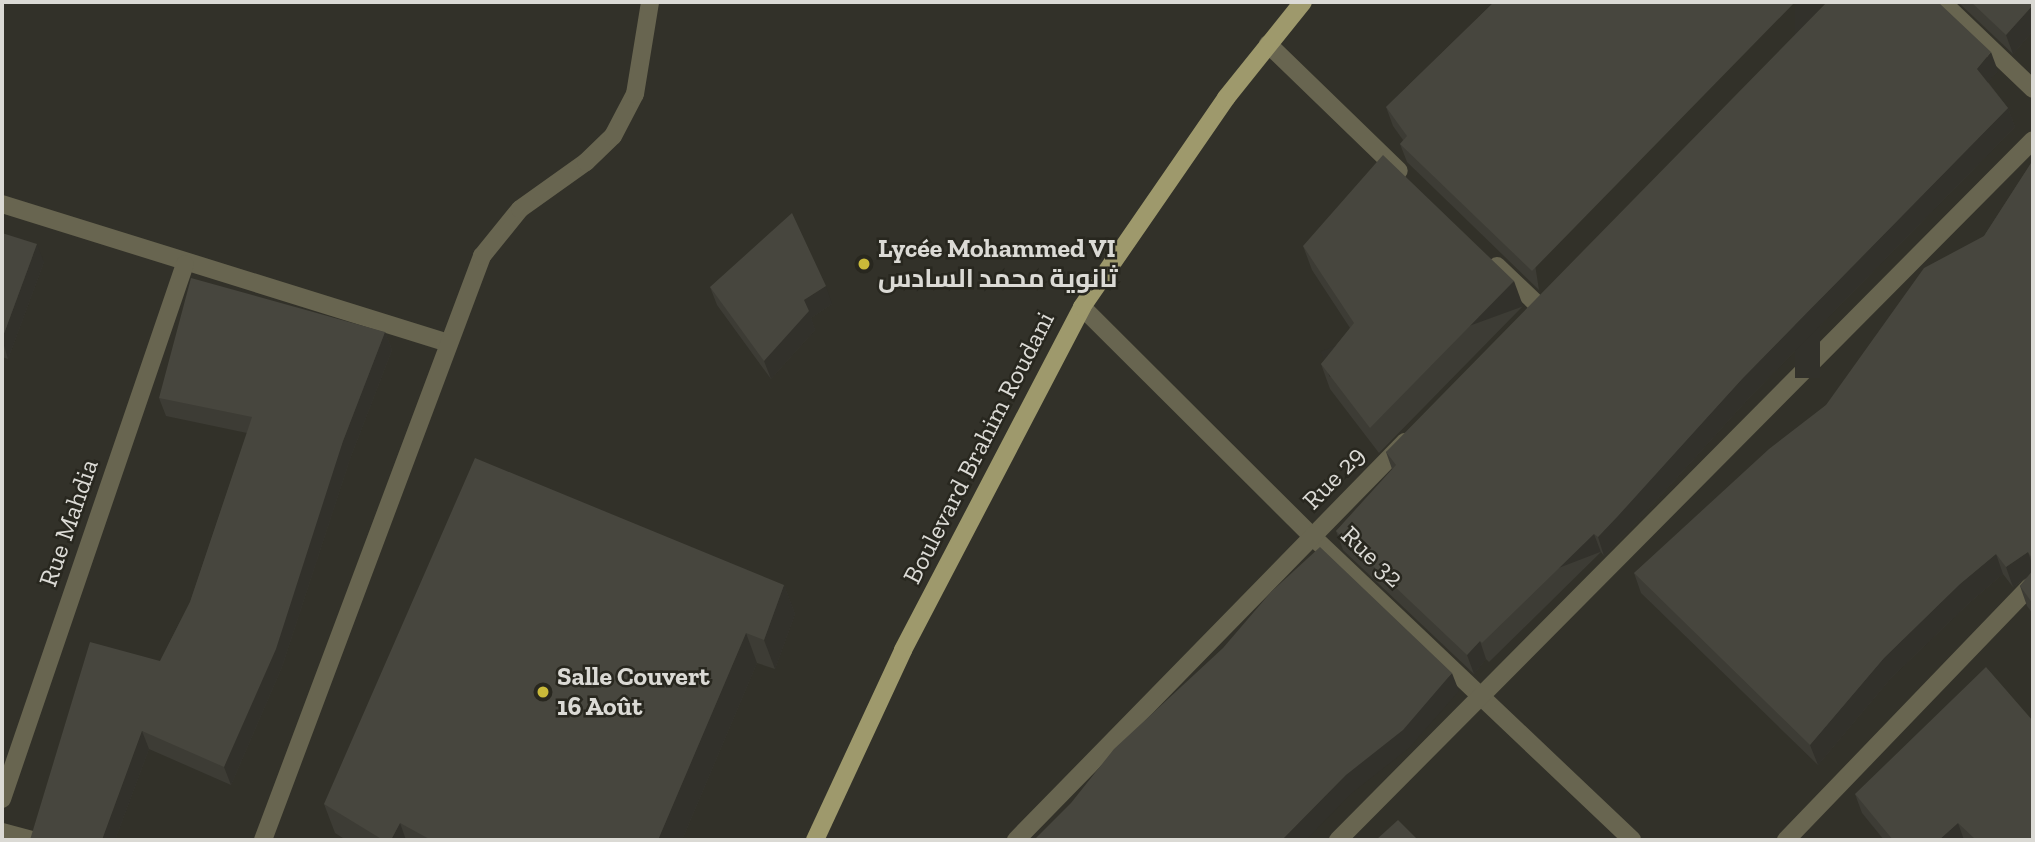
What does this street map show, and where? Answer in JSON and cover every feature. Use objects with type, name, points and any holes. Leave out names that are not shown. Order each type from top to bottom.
[{"type":"main road","name":"Boulevard Brahim Roudani","points":[[815,840],[903,650],[1082,307],[1268,44],[1303,2]]},
{"type":"street","points":[[263,840],[482,256],[499,230],[612,136],[635,94],[650,2]]},
{"type":"street","points":[[1942,2],[2033,89]]},
{"type":"street","points":[[1268,44],[1409,180]]},
{"type":"street","points":[[1338,840],[2033,140]]},
{"type":"street","points":[[2,204],[185,264],[448,343]]},
{"type":"street","points":[[1479,248],[1539,306]]},
{"type":"street","name":"Rue Mahdia","points":[[2,799],[185,264]]},
{"type":"street","name":"Rue 32","points":[[1082,307],[1313,537],[1632,840]]},
{"type":"street","name":"Rue 29","points":[[1016,840],[1416,431]]},
{"type":"street","points":[[1786,840],[2033,583]]},
{"type":"street","points":[[2,832],[31,840]]},
{"type":"building","points":[[1494,2],[1795,2],[1532,271],[1400,144],[1407,136],[1386,107]]},
{"type":"building","points":[[1827,2],[1938,2],[1991,52],[1977,69],[2008,108],[1742,379],[1598,537],[1594,534],[1467,655],[1336,531],[1396,465],[1386,452]]},
{"type":"building","points":[[1971,2],[2033,2],[2033,5],[2006,35]]},
{"type":"building","points":[[1383,155],[1514,281],[1370,428],[1321,364],[1354,323],[1303,246]]},
{"type":"building","points":[[2033,160],[2033,560],[2028,552],[2006,567],[1996,554],[1960,584],[1884,658],[1810,745],[1634,573],[1769,449],[1826,405],[1924,268],[1984,236]]},
{"type":"building","points":[[792,213],[826,286],[804,300],[809,311],[764,361],[710,287]]},
{"type":"building","points":[[2,233],[37,244],[2,339]]},
{"type":"building","points":[[191,278],[385,332],[343,441],[276,649],[224,767],[142,731],[102,840],[30,840],[90,642],[160,661],[190,602],[252,417],[159,398]]},
{"type":"building","points":[[475,458],[784,585],[764,640],[746,633],[658,840],[431,840],[400,823],[391,840],[383,840],[324,804]]},
{"type":"building","points":[[1320,547],[1452,673],[1403,730],[1346,775],[1282,840],[1034,840],[1071,803],[1114,749],[1223,648],[1271,592]]},
{"type":"building","points":[[2033,570],[2033,604],[2020,586]]},
{"type":"building","points":[[1986,667],[2033,721],[2033,840],[1976,840],[1958,823],[1939,840],[1893,840],[1855,794]]},
{"type":"building","points":[[1398,820],[1418,840],[1376,840]]},
{"type":"place","name":"Lycée Mohammed VI ثانوية محمد السادس","points":[[864,264]]},
{"type":"place","name":"Salle Couvert 16 Août","points":[[543,692]]}]
